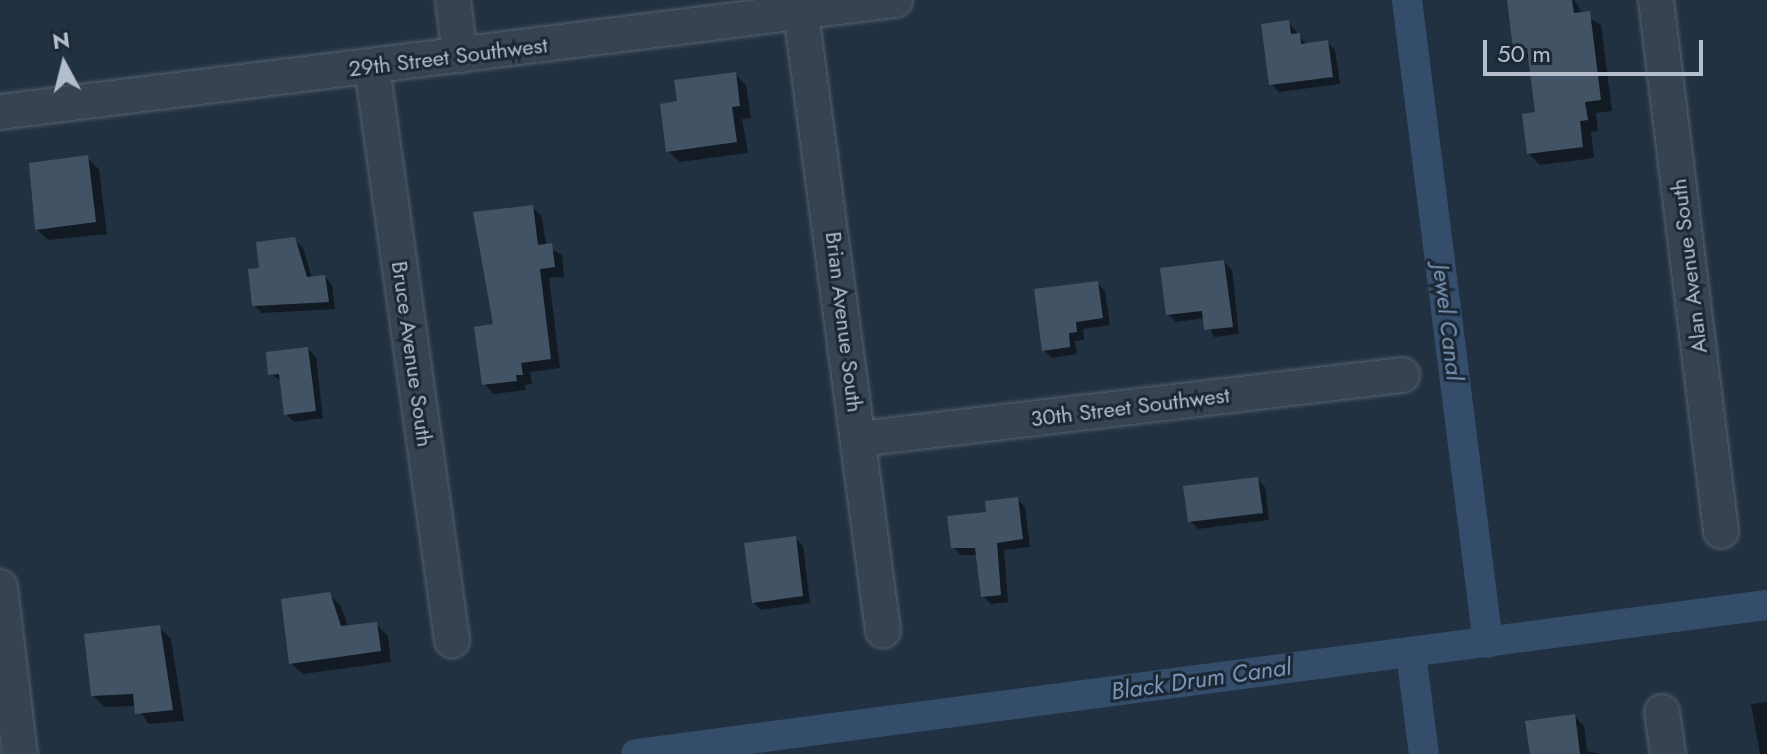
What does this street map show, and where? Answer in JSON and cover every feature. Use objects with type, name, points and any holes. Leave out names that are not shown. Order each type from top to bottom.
[{"type":"street","points":[[453,0],[460,56]]},
{"type":"street","name":"29th Street Southwest","points":[[0,112],[895,0]]},
{"type":"street","name":"Alan Avenue South","points":[[1656,0],[1721,531]]},
{"type":"street","name":"Brian Avenue South","points":[[801,13],[883,631]]},
{"type":"street","name":"Bruce Avenue South","points":[[372,67],[452,640]]},
{"type":"street","name":"30th Street Southwest","points":[[859,439],[1402,375]]},
{"type":"street","points":[[0,587],[20,754]]},
{"type":"street","points":[[1662,712],[1668,754]]},
{"type":"building","points":[[1507,0],[1572,0],[1574,13],[1590,11],[1601,100],[1585,102],[1588,120],[1580,121],[1583,147],[1527,154],[1522,114],[1535,112],[1527,48],[1513,49]]},
{"type":"building","points":[[1289,20],[1291,34],[1300,33],[1301,44],[1328,40],[1333,77],[1269,85],[1261,24]]},
{"type":"building","points":[[736,72],[740,106],[732,107],[737,142],[666,152],[660,104],[677,101],[674,80]]},
{"type":"building","points":[[88,155],[96,222],[35,230],[29,163]]},
{"type":"building","points":[[533,205],[538,245],[552,243],[555,267],[540,269],[551,359],[521,363],[523,375],[516,375],[517,381],[482,385],[474,327],[493,324],[473,212]]},
{"type":"building","points":[[295,237],[307,277],[325,275],[329,302],[252,306],[248,269],[259,268],[256,242]]},
{"type":"building","points":[[1224,260],[1233,327],[1204,330],[1202,311],[1166,315],[1160,268]]},
{"type":"building","points":[[1098,281],[1103,318],[1076,322],[1077,332],[1069,333],[1070,347],[1042,351],[1034,289]]},
{"type":"building","points":[[308,347],[316,411],[284,415],[279,374],[268,375],[266,352]]},
{"type":"building","points":[[1258,477],[1263,513],[1188,522],[1183,486]]},
{"type":"building","points":[[1018,497],[1023,539],[997,543],[1001,595],[981,597],[975,548],[951,548],[947,516],[986,512],[985,501]]},
{"type":"building","points":[[796,536],[803,596],[752,603],[744,543]]},
{"type":"building","points":[[330,592],[341,626],[377,622],[381,651],[289,664],[281,599]]},
{"type":"building","points":[[160,625],[173,710],[135,714],[133,694],[91,696],[84,634]]},
{"type":"building","points":[[1575,714],[1580,754],[1530,754],[1525,721]]},
{"type":"waterway","name":"Jewel Canal","points":[[1407,0],[1488,643]]},
{"type":"waterway","name":"Black Drum Canal","points":[[636,754],[1767,605]]},
{"type":"waterway","name":"Jewel Canal","points":[[1411,653],[1424,754]]}]
